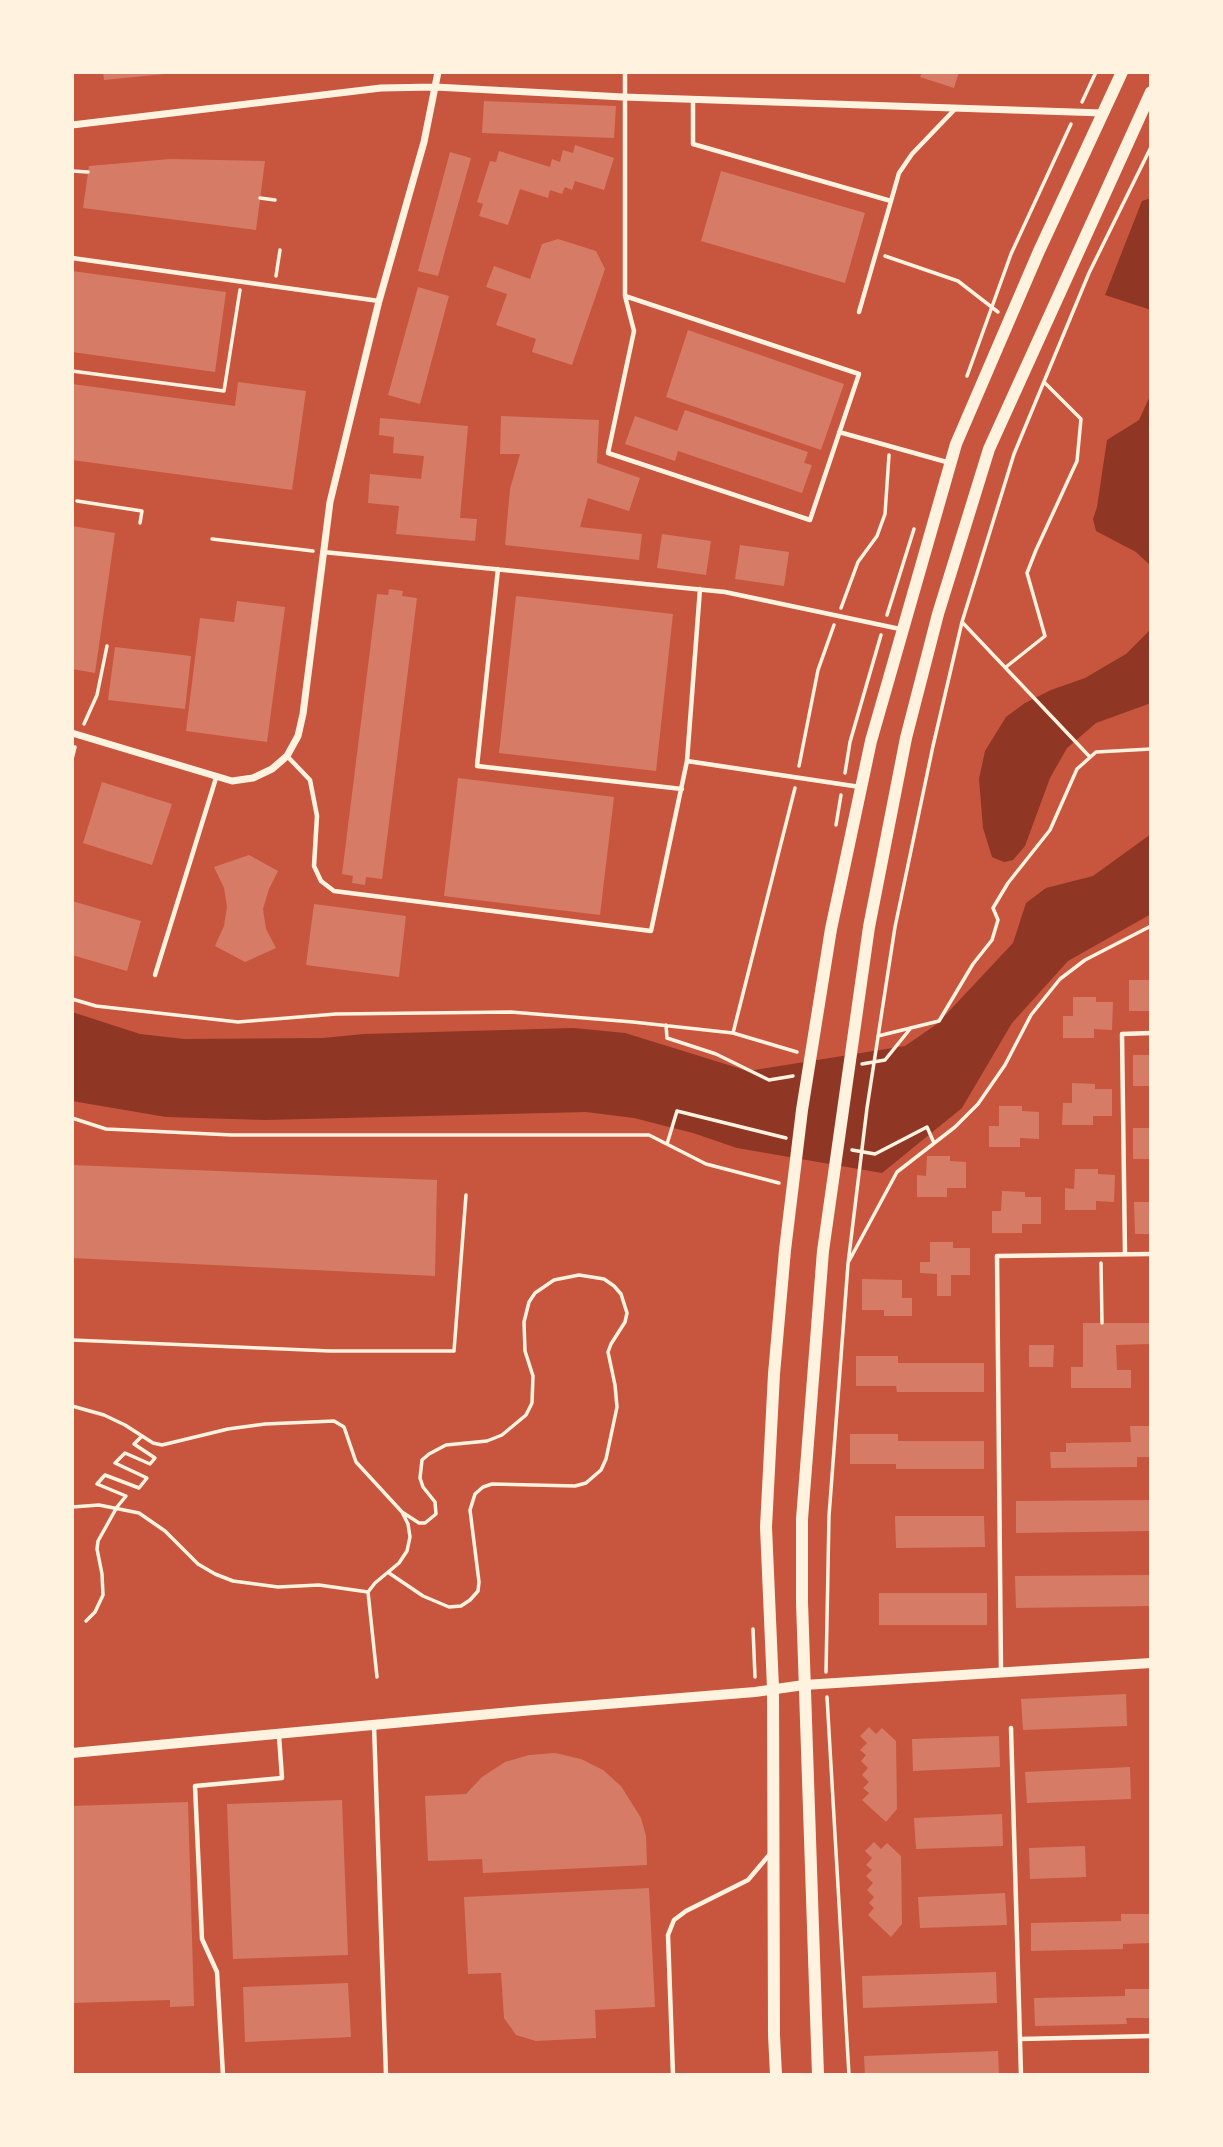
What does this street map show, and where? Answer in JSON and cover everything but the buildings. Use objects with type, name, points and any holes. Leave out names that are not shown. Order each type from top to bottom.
[{"type":"main road","points":[[776,2075],[773,1688],[766,1527],[774,1374],[785,1250],[802,1110],[831,929],[871,741],[956,444],[1009,320],[1122,72]]},
{"type":"main road","points":[[818,2075],[804,1685],[802,1519],[823,1251],[869,927],[906,738],[938,614],[989,449],[1151,92]]},
{"type":"street","points":[[75,735],[232,781],[253,778],[272,769],[287,756],[298,736],[303,714],[322,552],[342,444],[424,142],[438,72]]},
{"type":"street","points":[[72,125],[381,88],[435,87],[623,97],[1103,113]]},
{"type":"street","points":[[72,1753],[755,1692],[826,1683],[1151,1663]]},
{"type":"lane","points":[[625,72],[625,296],[634,331],[608,453],[810,520],[859,374],[625,296]]},
{"type":"lane","points":[[693,99],[693,144],[891,201]]},
{"type":"lane","points":[[859,312],[899,173],[912,154],[956,107]]},
{"type":"lane","points":[[72,258],[379,301]]},
{"type":"lane","points":[[839,432],[950,463]]},
{"type":"lane","points":[[322,552],[725,592],[902,629]]},
{"type":"lane","points":[[498,569],[478,766],[682,789]]},
{"type":"lane","points":[[287,756],[310,780],[317,816],[314,866],[321,881],[334,891],[651,931],[688,761],[700,589]]},
{"type":"lane","points":[[688,761],[861,788]]},
{"type":"lane","points":[[155,975],[216,778]]},
{"type":"lane","points":[[1125,1254],[1122,1034],[1151,1033]]},
{"type":"lane","points":[[1000,1673],[997,1256],[1151,1254]]},
{"type":"lane","points":[[374,1726],[386,2075]]},
{"type":"lane","points":[[1011,1728],[1021,2075]]},
{"type":"lane","points":[[223,2075],[217,1972],[202,1939],[195,1786],[282,1778],[278,1735]]},
{"type":"lane","points":[[673,2075],[668,1934],[674,1920],[686,1911],[748,1880],[774,1850]]},
{"type":"lane","points":[[1020,2039],[1151,2036]]},
{"type":"path","points":[[849,2075],[826,1683],[829,1516],[848,1264],[895,927],[962,622],[1014,454],[1089,274],[1151,147]]},
{"type":"path","points":[[72,171],[88,172]]},
{"type":"path","points":[[260,198],[275,200]]},
{"type":"path","points":[[274,286],[280,250]]},
{"type":"path","points":[[876,253],[958,281],[1009,320]]},
{"type":"path","points":[[72,371],[224,391],[242,281]]},
{"type":"path","points":[[1006,667],[1045,636],[1027,573],[1077,461],[1081,419],[1044,382]]},
{"type":"path","points":[[733,1033],[797,778],[818,670],[858,562],[877,536],[886,513],[890,445]]},
{"type":"path","points":[[77,502],[142,511],[141,523]]},
{"type":"path","points":[[212,539],[322,552]]},
{"type":"path","points":[[962,622],[1089,756]]},
{"type":"path","points":[[75,735],[97,695],[107,646]]},
{"type":"path","points":[[878,1036],[939,1021],[973,964],[992,940],[998,920],[993,908],[1008,883],[1050,830],[1077,769],[1089,756],[1096,752],[1151,749]]},
{"type":"path","points":[[848,1264],[897,1172],[956,1127],[978,1104],[1004,1065],[1031,1015],[1060,979],[1085,960],[1151,926]]},
{"type":"path","points":[[72,999],[96,1006],[238,1022],[336,1014],[511,1012],[733,1033],[797,1052]]},
{"type":"path","points":[[666,1026],[667,1038],[716,1054],[769,1080],[794,1076]]},
{"type":"path","points":[[859,1065],[885,1060],[911,1028]]},
{"type":"path","points":[[72,1118],[106,1129],[232,1135],[649,1135],[706,1164],[779,1183]]},
{"type":"path","points":[[72,1339],[330,1351],[454,1351],[466,1195]]},
{"type":"path","points":[[1100,1254],[1102,1323]]},
{"type":"path","points":[[72,1406],[104,1415],[153,1443],[162,1445],[228,1429],[265,1424],[334,1421],[344,1427],[356,1462],[402,1512],[413,1520],[425,1523],[436,1514],[435,1502],[420,1478],[422,1460],[446,1445],[487,1441],[502,1435],[526,1415],[532,1403],[533,1376],[525,1351],[524,1322],[529,1302],[535,1293],[554,1280],[579,1275],[604,1279],[614,1286],[621,1294],[627,1313],[625,1322],[608,1352],[617,1407],[601,1469],[586,1483],[575,1486],[492,1484],[475,1494],[470,1510],[478,1591],[461,1606],[449,1607],[423,1596],[389,1573]]},
{"type":"path","points":[[86,1620],[95,1612],[103,1595],[97,1549],[103,1531],[126,1496],[97,1485],[105,1475],[139,1488],[147,1478],[115,1464],[125,1453],[150,1464],[155,1458],[134,1444],[142,1436]]},
{"type":"path","points":[[72,1507],[117,1507],[139,1513],[152,1520],[198,1564],[233,1581],[278,1587],[319,1585],[368,1592]]},
{"type":"path","points":[[377,1676],[368,1592],[400,1563],[407,1551],[410,1537],[402,1512]]},
{"type":"shaded area","points":[[1151,198],[1151,310],[1105,295],[1142,201]]},
{"type":"shaded area","points":[[1151,394],[1151,566],[1136,552],[1096,531],[1093,519],[1107,440],[1139,420]]},
{"type":"shaded area","points":[[1151,629],[1151,703],[1096,723],[1067,748],[1050,778],[1025,846],[1013,860],[1004,862],[992,857],[983,828],[979,779],[985,751],[1006,717],[1025,703],[1085,678],[1126,654]]},
{"type":"shaded area","points":[[1151,834],[1151,914],[1068,961],[1012,1023],[962,1108],[882,1173],[737,1148],[634,1118],[586,1112],[265,1120],[166,1117],[72,1101],[72,1012],[140,1034],[184,1039],[323,1038],[364,1034],[574,1028],[625,1033],[748,1071],[905,1046],[937,1024],[1013,943],[1026,903],[1046,888],[1093,876]]}]
